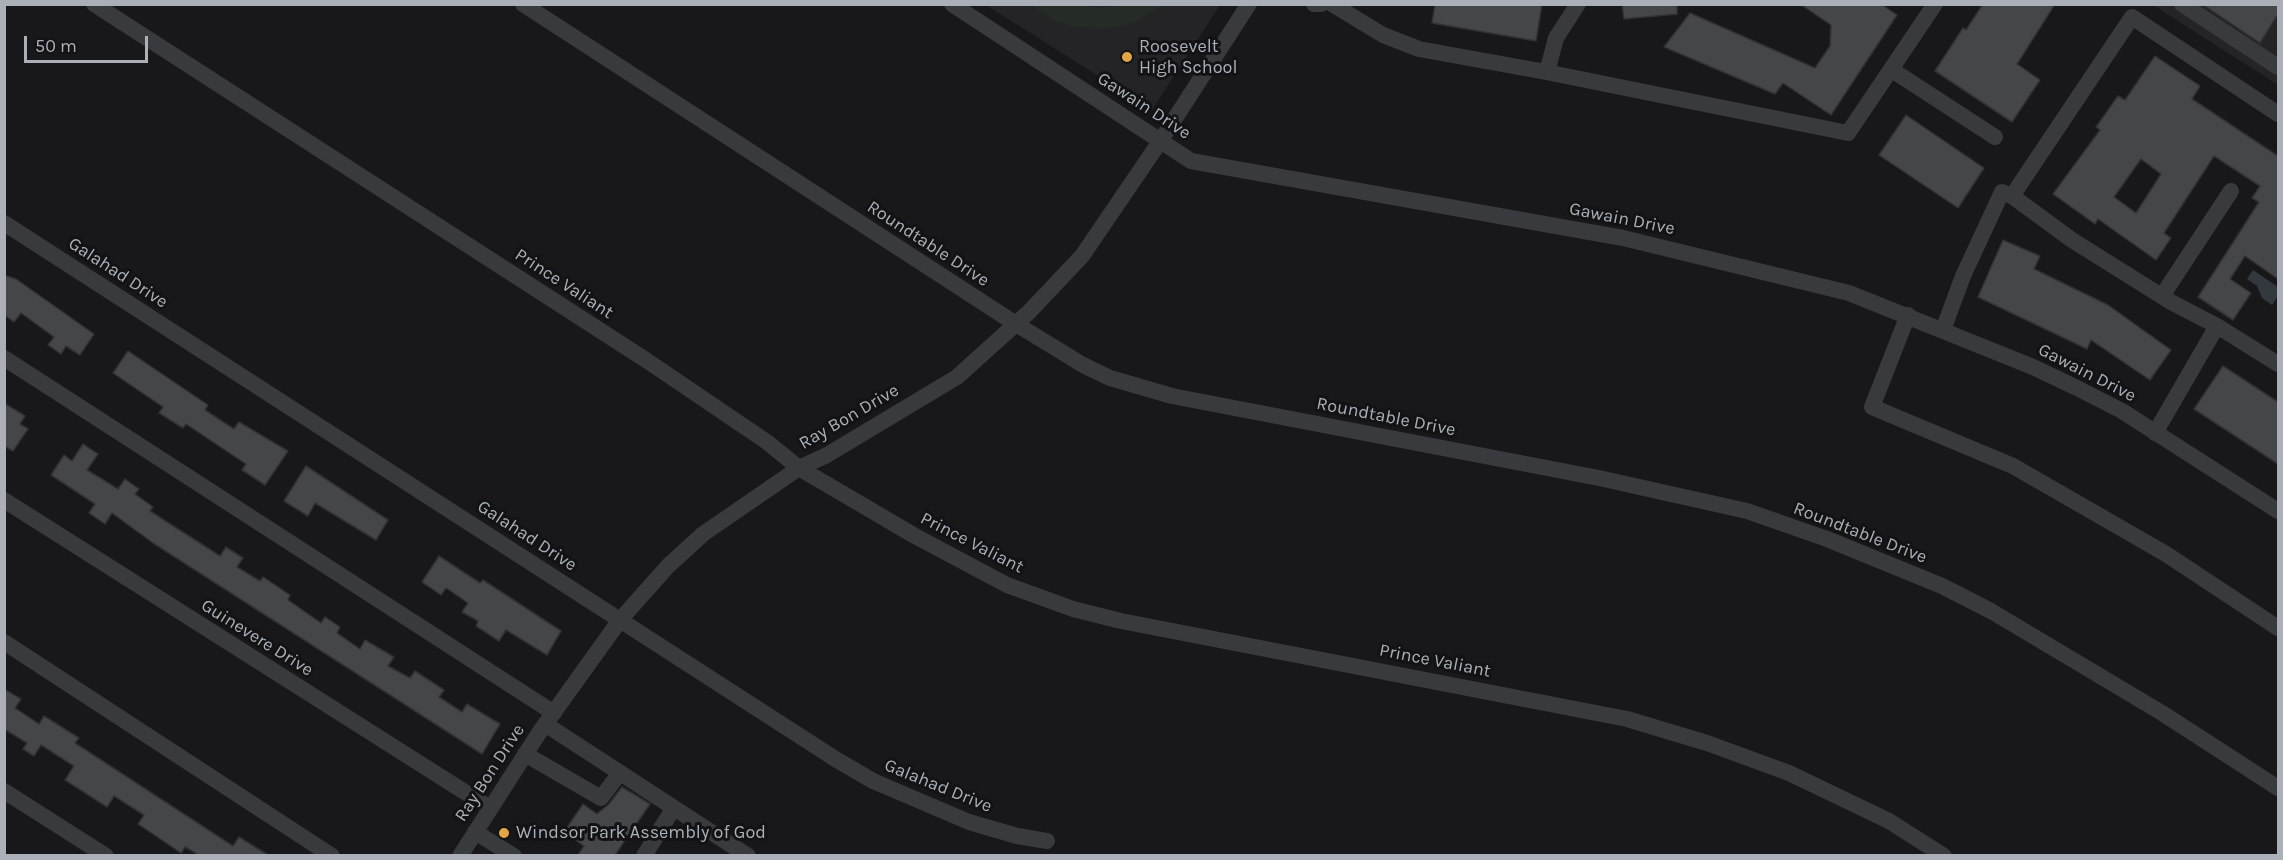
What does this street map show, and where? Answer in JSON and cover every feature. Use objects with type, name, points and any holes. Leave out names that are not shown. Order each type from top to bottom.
[{"type":"street","name":"Prince Valiant","points":[[94,4],[646,360],[767,442],[799,468],[1007,585],[1073,609],[1120,621],[1627,719],[1707,743],[1789,774],[1889,821],[1944,855]]},
{"type":"street","name":"Roundtable Drive","points":[[523,4],[1016,324],[1083,365],[1139,388],[1599,478],[1747,511],[1827,539],[1942,586],[1990,611],[2162,713],[2278,788]]},
{"type":"street","name":"Gawain Drive","points":[[952,4],[1191,161],[1664,246],[1848,293],[1943,330],[2068,384],[2122,411],[2278,511]]},
{"type":"street","name":"Ray Bon Drive","points":[[460,855],[525,754],[620,620],[668,566],[703,534],[799,468],[827,455],[957,377],[1016,324],[1082,256],[1249,4]]},
{"type":"street","points":[[1314,4],[1321,4]]},
{"type":"street","points":[[1332,4],[1383,35],[1419,49],[1547,72],[1848,133],[1935,4]]},
{"type":"street","points":[[1547,72],[1556,39],[1578,4]]},
{"type":"street","points":[[2182,4],[2278,67]]},
{"type":"street","points":[[2012,196],[2132,17],[2278,114]]},
{"type":"street","points":[[1892,70],[1995,137]]},
{"type":"street","points":[[2162,296],[2231,191]]},
{"type":"street","points":[[1943,330],[1963,276],[2002,192],[2012,196],[2072,240],[2278,364]]},
{"type":"street","name":"Galahad Drive","points":[[4,223],[827,754],[873,781],[969,822],[1017,836],[1047,841]]},
{"type":"street","points":[[1908,315],[1872,407],[2013,466],[2166,554],[2278,628]]},
{"type":"street","points":[[2156,433],[2217,326]]},
{"type":"street","points":[[4,358],[550,718],[619,774],[748,855]]},
{"type":"street","name":"Guinevere Drive","points":[[4,500],[490,808]]},
{"type":"street","points":[[4,642],[332,855]]},
{"type":"street","points":[[525,754],[601,798],[619,774]]},
{"type":"street","points":[[4,791],[106,855]]},
{"type":"street","points":[[644,855],[673,809]]},
{"type":"street","points":[[475,831],[514,855]]},
{"type":"shaded area","points":[[1072,4],[1101,8],[1121,5],[1163,5],[1133,23],[1102,29],[1071,26],[1056,21],[1031,5]]},
{"type":"shaded area","name":"Roosevelt High School","points":[[986,5],[1220,5],[1152,110]]},
{"type":"shaded area","points":[[2153,5],[2278,5],[2278,85]]},
{"type":"shaded area","points":[[2253,270],[2278,287],[2278,296],[2272,305],[2262,298],[2257,286],[2247,279]]},
{"type":"building","points":[[1435,4],[1542,4],[1536,41],[1432,23]]},
{"type":"building","points":[[1622,4],[1677,4],[1677,14],[1624,19]]},
{"type":"building","points":[[1800,4],[1881,4],[1897,15],[1831,115],[1783,83],[1775,94],[1664,47],[1690,13],[1815,68],[1830,46],[1831,25]]},
{"type":"building","points":[[1983,4],[2055,4],[2017,64],[2040,80],[2012,122],[1935,71],[1963,28],[1966,30]]},
{"type":"building","points":[[2202,4],[2278,4],[2278,14],[2260,43]]},
{"type":"building","points":[[2155,56],[2200,86],[2192,99],[2278,156],[2278,279],[2245,256],[2230,279],[2251,293],[2233,320],[2198,297],[2259,202],[2252,198],[2260,186],[2214,156],[2164,233],[2171,238],[2156,260],[2098,219],[2095,224],[2053,194],[2100,130],[2096,127],[2118,96],[2125,100]],"holes":[[[2141,159],[2161,174],[2136,213],[2114,197]]]},
{"type":"building","points":[[1906,115],[1984,168],[1958,208],[1879,155]]},
{"type":"building","points":[[2003,240],[2040,256],[2034,269],[2108,305],[2171,350],[2150,380],[2091,340],[2087,349],[1978,297]]},
{"type":"building","points":[[4,275],[16,279],[94,334],[80,355],[66,346],[61,354],[48,345],[54,337],[21,313],[14,322],[4,315]]},
{"type":"building","points":[[128,351],[208,405],[205,410],[234,429],[239,422],[288,451],[265,485],[242,470],[246,464],[186,424],[183,428],[159,413],[163,407],[113,373]]},
{"type":"building","points":[[2223,366],[2278,402],[2278,464],[2194,409]]},
{"type":"building","points":[[4,403],[25,416],[20,424],[28,429],[13,451],[4,446]]},
{"type":"building","points":[[83,444],[98,454],[87,470],[118,489],[125,479],[139,489],[135,494],[153,507],[150,511],[220,556],[226,547],[243,558],[237,567],[260,581],[263,577],[290,595],[288,600],[321,623],[325,617],[340,627],[337,633],[360,649],[365,640],[394,657],[388,666],[410,678],[415,671],[444,690],[439,697],[462,712],[467,704],[500,724],[482,754],[153,543],[112,513],[105,524],[89,513],[95,504],[51,475],[64,455],[72,461]]},
{"type":"building","points":[[306,466],[388,520],[376,540],[315,503],[308,516],[284,501]]},
{"type":"building","points":[[439,556],[480,583],[483,580],[561,631],[547,655],[506,630],[499,641],[476,626],[478,621],[462,612],[468,603],[446,588],[441,595],[422,582]]},
{"type":"building","points":[[4,689],[21,699],[15,708],[39,724],[44,716],[79,738],[75,743],[233,846],[239,837],[268,855],[199,855],[185,847],[181,853],[138,824],[144,815],[114,796],[107,807],[65,780],[74,766],[41,745],[34,756],[23,749],[27,743],[4,729]]},
{"type":"building","points":[[622,787],[650,804],[615,855],[578,855],[584,846],[564,832],[583,804],[597,814],[609,804]]},
{"type":"place","name":"Roosevelt High School","points":[[1127,57]]},
{"type":"place","name":"Windsor Park Assembly of God","points":[[504,833]]}]
